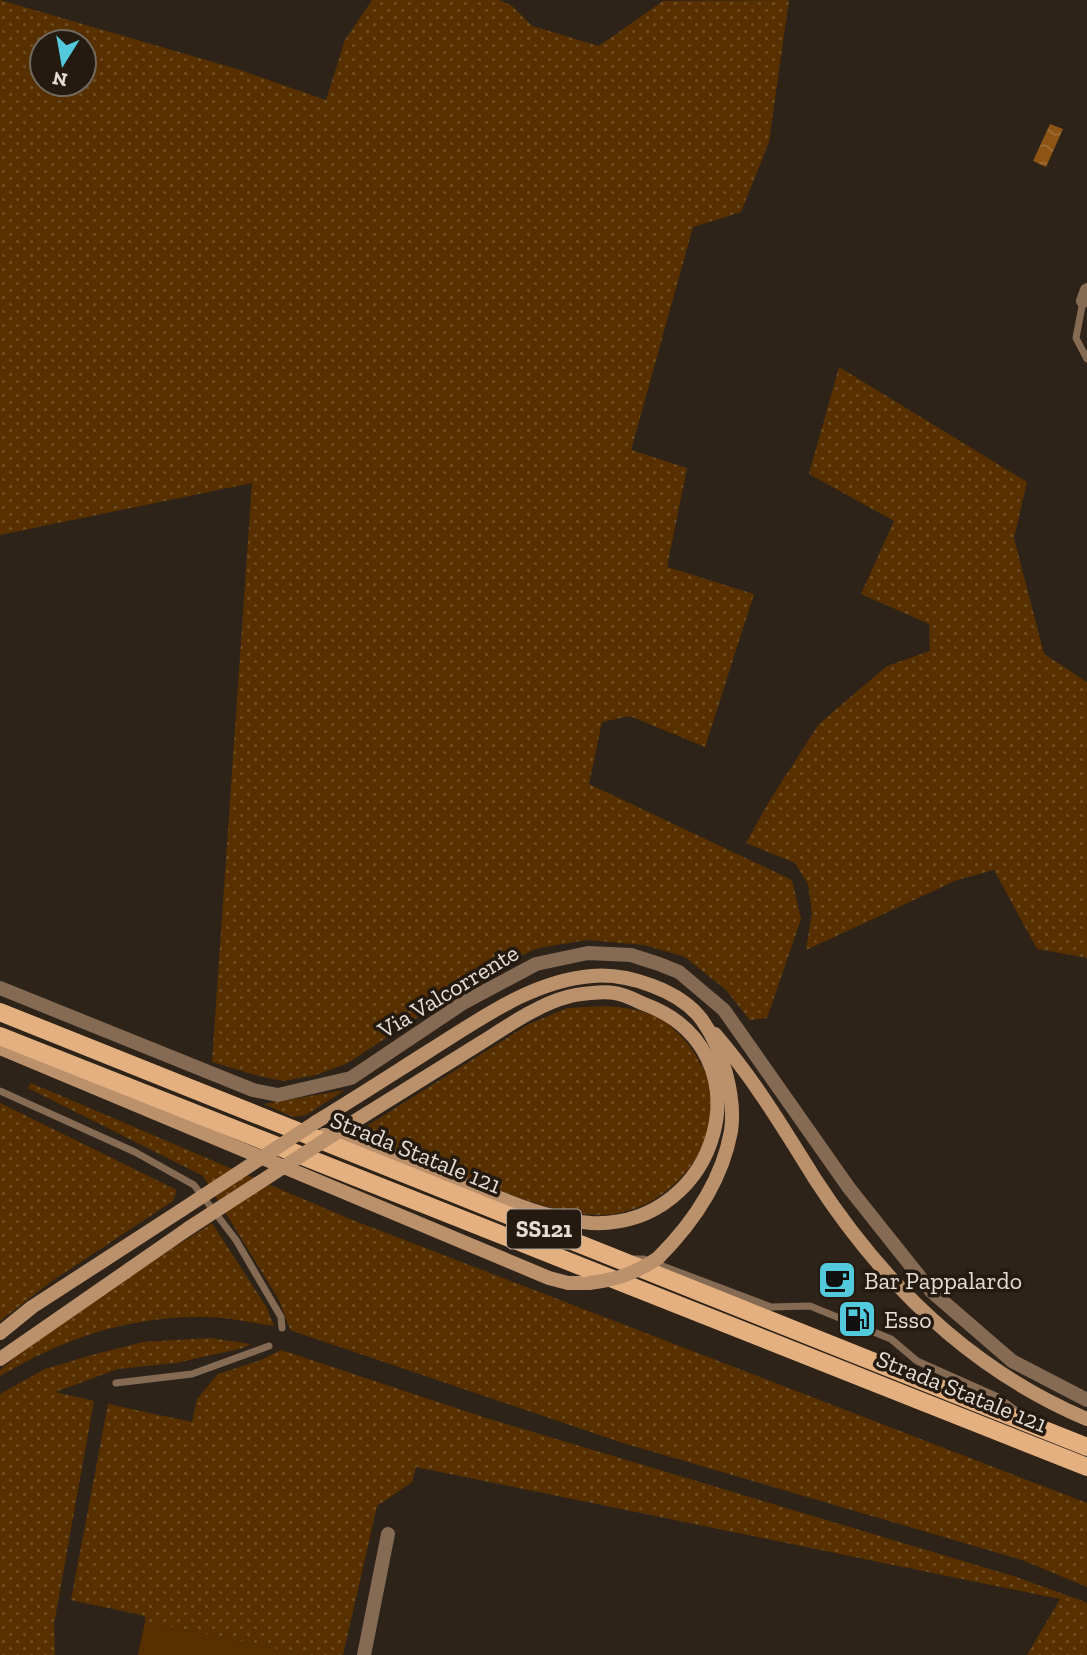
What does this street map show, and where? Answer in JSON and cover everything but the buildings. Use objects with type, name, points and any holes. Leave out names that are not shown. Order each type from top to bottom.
[{"type":"main road","points":[[0,1333],[32,1307],[473,1023],[531,991],[559,982],[592,976],[635,979],[678,1000],[701,1019],[740,1063],[817,1181],[906,1296],[935,1324],[981,1360],[1014,1382],[1087,1419]]},
{"type":"main road","points":[[0,1359],[189,1228],[339,1131],[523,1017],[566,997],[614,993],[657,1008],[692,1035],[714,1071],[719,1104],[714,1138],[702,1161],[680,1191],[656,1210],[620,1221],[606,1222],[567,1220],[521,1206],[352,1140],[287,1127]]},
{"type":"main road","name":"Strada Statale 121","points":[[0,1013],[1087,1447]]},
{"type":"main road","points":[[0,1048],[549,1279],[589,1283],[626,1276],[643,1269],[658,1258],[682,1234],[701,1206],[723,1160],[731,1130],[730,1083],[701,1019]]},
{"type":"main road","name":"Strada Statale 121","points":[[0,1036],[1087,1467]]},
{"type":"street","name":"Via Valcorrente","points":[[0,988],[253,1090],[278,1094],[351,1078],[463,1003],[536,964],[588,953],[631,955],[659,964],[679,972],[724,1010],[849,1188],[931,1291],[1012,1361],[1087,1400]]},
{"type":"street","points":[[364,1655],[388,1534]]},
{"type":"lane","points":[[1085,295],[1076,338],[1087,359]]},
{"type":"lane","points":[[0,1091],[135,1152],[194,1185],[236,1240],[281,1317],[282,1328]]},
{"type":"lane","points":[[617,1259],[643,1259],[771,1307],[810,1306],[891,1339],[917,1362],[998,1397],[1036,1426]]},
{"type":"lane","points":[[116,1383],[192,1374],[269,1346]]},
{"type":"shaded area","points":[[0,0],[96,28],[28,28],[28,98],[98,98],[98,29],[237,69],[326,100],[345,40],[372,0],[499,0],[512,6],[532,26],[599,46],[663,1],[789,0],[769,142],[741,212],[693,227],[631,450],[687,468],[667,567],[754,594],[705,747],[630,716],[602,722],[589,784],[792,880],[801,919],[767,1018],[750,1020],[725,989],[685,957],[644,945],[587,940],[538,948],[489,970],[348,1063],[316,1075],[284,1081],[212,1062],[252,483],[0,535]]},
{"type":"shaded area","points":[[839,367],[1027,482],[1014,538],[1044,654],[1087,682],[1087,958],[1037,949],[994,870],[957,880],[806,950],[812,913],[808,884],[795,863],[746,843],[819,724],[887,666],[930,651],[929,624],[861,594],[894,521],[809,474]]},
{"type":"shaded area","points":[[603,1006],[642,1012],[655,1016],[668,1025],[684,1039],[697,1057],[712,1097],[709,1127],[691,1166],[677,1182],[642,1206],[601,1215],[553,1208],[354,1134],[529,1024],[567,1008]]},
{"type":"shaded area","points":[[31,1083],[350,1219],[1087,1503],[1087,1587],[1022,1560],[623,1443],[290,1330],[279,1300],[203,1176],[28,1088]]},
{"type":"shaded area","points":[[345,1090],[306,1115],[293,1117],[264,1104]]},
{"type":"shaded area","points":[[0,1103],[177,1190],[173,1201],[52,1281],[0,1321]]},
{"type":"shaded area","points":[[212,1223],[267,1308],[274,1326],[205,1317],[150,1320],[73,1340],[0,1376],[0,1370],[51,1330]]},
{"type":"shaded area","points":[[210,1338],[251,1344],[176,1363],[118,1369],[55,1392],[94,1401],[54,1624],[55,1655],[0,1655],[0,1394],[45,1369],[92,1355],[143,1342]]},
{"type":"shaded area","points":[[281,1350],[483,1417],[1013,1576],[1080,1600],[1087,1603],[1087,1655],[1027,1655],[1060,1599],[416,1467],[412,1482],[377,1506],[343,1655],[307,1655],[145,1622],[145,1616],[71,1600],[108,1404],[192,1422],[197,1399],[218,1374],[261,1360]]},
{"type":"shaded area","points":[[145,1622],[307,1655],[138,1655]]},
{"type":"water","points":[[1050,124],[1063,129],[1046,167],[1033,161]]},
{"type":"place","name":"Bar Pappalardo","points":[[837,1280]]},
{"type":"place","name":"Esso","points":[[857,1319]]}]
